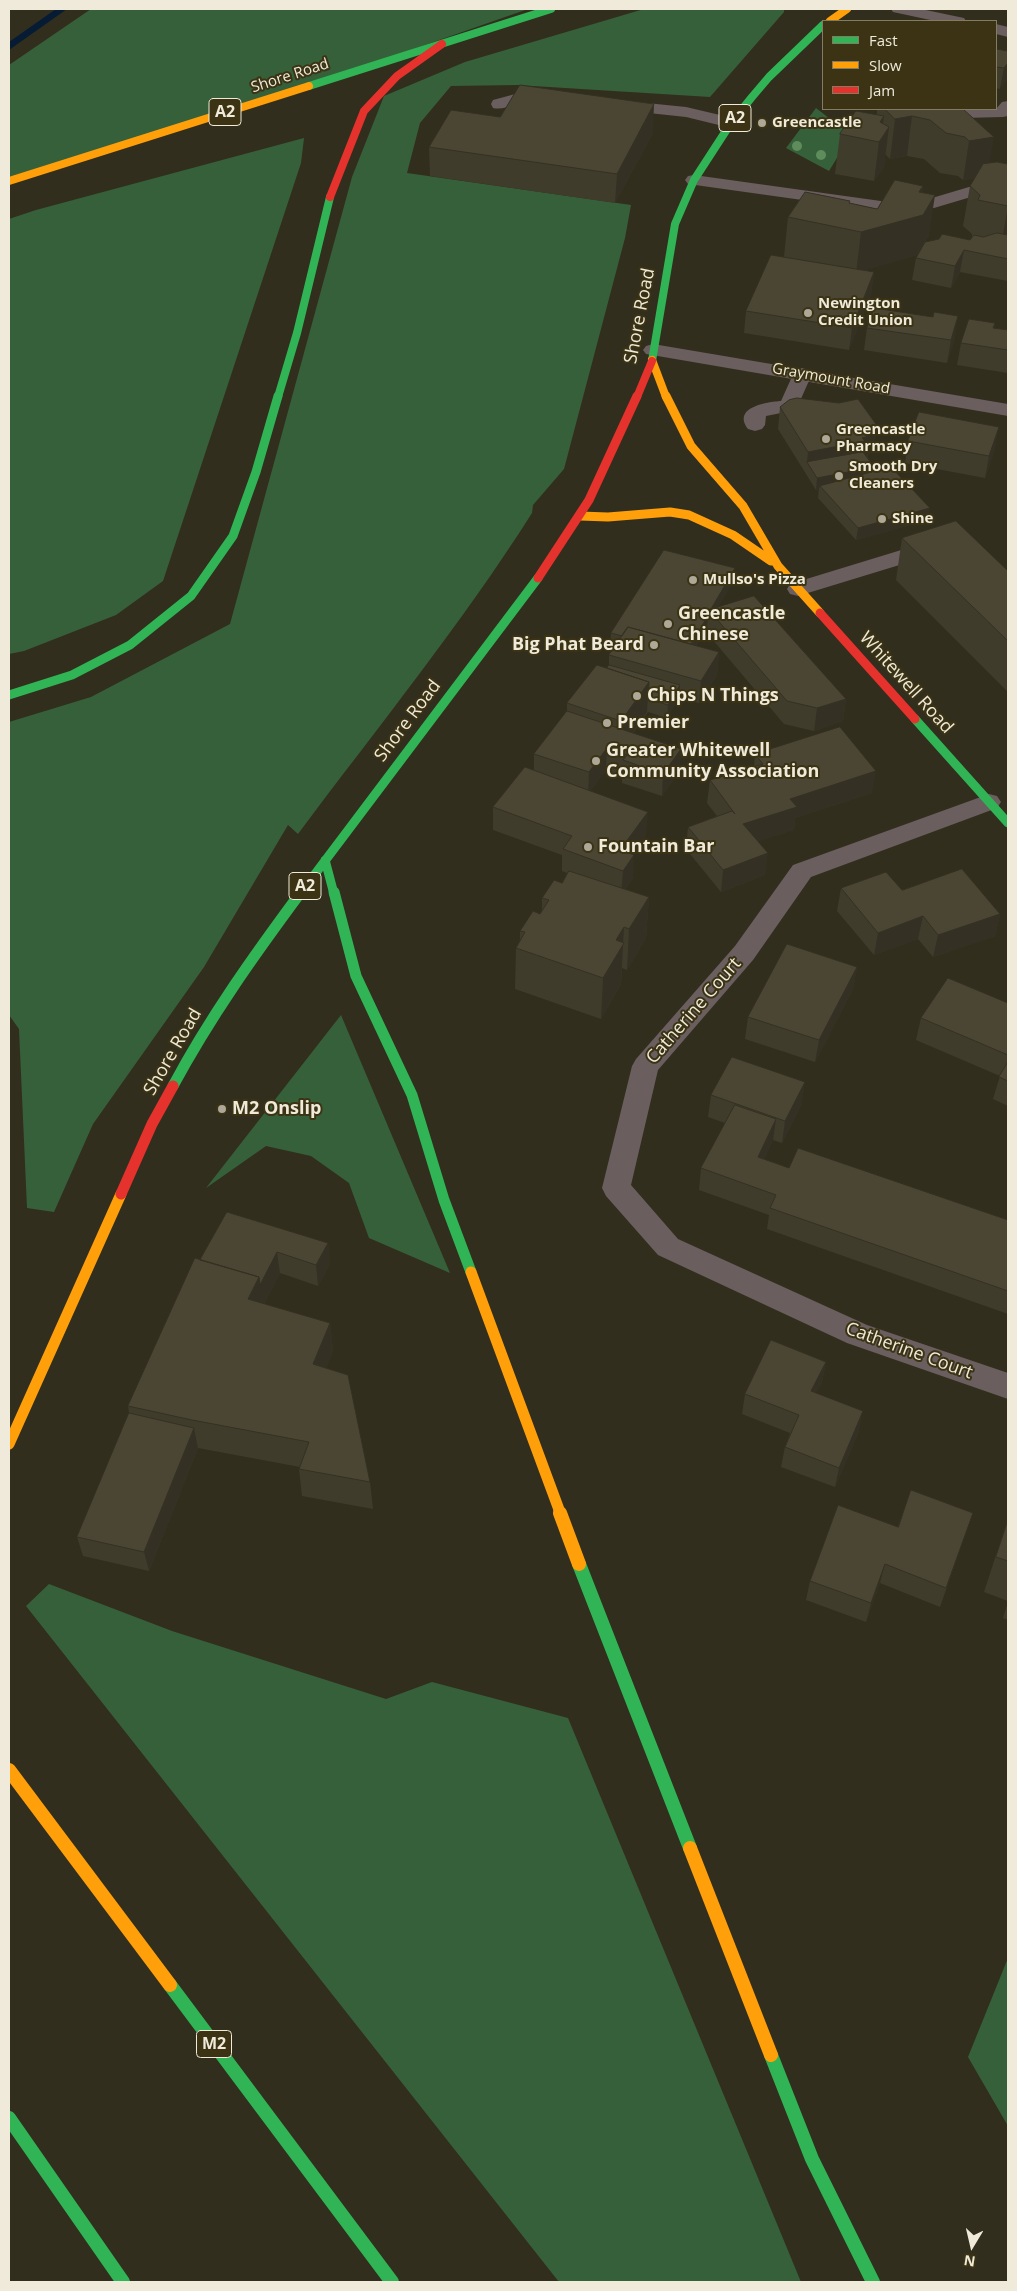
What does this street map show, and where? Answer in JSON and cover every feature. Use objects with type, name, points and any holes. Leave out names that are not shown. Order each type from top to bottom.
[{"type":"main road","name":"Shore Road","points":[[9,181],[551,9]]},
{"type":"main road","points":[[821,9],[821,27]]},
{"type":"main road","points":[[831,20],[847,9]]},
{"type":"main road","name":"Shore Road","points":[[9,1444],[152,1124],[178,1073],[258,950],[555,556],[580,516],[611,460],[652,355],[675,224],[694,180],[731,122],[769,77],[821,27]]},
{"type":"main road","points":[[9,695],[72,675],[130,645],[191,596],[233,536],[256,472],[297,334],[332,187],[364,111],[397,76],[442,44]]},
{"type":"main road","name":"Whitewell Road","points":[[652,355],[670,410],[691,446],[742,506],[778,566],[1008,823]]},
{"type":"main road","name":"Whitewell Road","points":[[580,516],[608,517],[670,512],[689,515],[733,535],[778,566]]},
{"type":"main road","points":[[325,860],[356,976],[412,1095],[444,1200],[574,1551],[812,2160],[873,2282]]},
{"type":"main road","name":"M2","points":[[9,1770],[392,2282]]},
{"type":"main road","points":[[9,2118],[123,2282]]},
{"type":"street","points":[[899,9],[953,20]]},
{"type":"street","points":[[499,104],[530,95],[562,99]]},
{"type":"street","points":[[599,103],[686,112],[731,122]]},
{"type":"street","points":[[945,110],[962,113],[1007,111]]},
{"type":"street","points":[[694,180],[888,206],[934,203],[969,192],[1008,188]]},
{"type":"street","name":"Graymount Road","points":[[652,355],[802,374],[1008,410]]},
{"type":"street","points":[[755,425],[756,413],[767,408],[789,406],[802,374]]},
{"type":"street","points":[[798,588],[953,541]]},
{"type":"street","name":"Catherine Court","points":[[989,802],[802,871],[744,953],[645,1066],[616,1188],[668,1247],[857,1334],[1008,1386]]},
{"type":"green space","points":[[91,9],[528,9],[302,88],[9,181],[9,65]]},
{"type":"green space","points":[[644,9],[784,9],[784,12],[710,97],[517,85],[451,86],[420,123],[407,173],[631,205],[625,238],[564,469],[533,505],[532,513],[505,555],[448,636],[298,834],[288,825],[204,967],[93,1124],[54,1212],[27,1208],[19,1029],[9,1015],[9,722],[91,697],[230,624],[352,177],[384,96],[465,62]]},
{"type":"green space","points":[[816,108],[851,135],[829,171],[786,148]]},
{"type":"green space","points":[[304,138],[301,163],[163,581],[116,615],[24,651],[9,654],[9,219],[36,210]]},
{"type":"green space","points":[[341,1015],[450,1273],[369,1238],[349,1183],[311,1156],[266,1146],[206,1188]]},
{"type":"green space","points":[[49,1584],[172,1631],[386,1699],[432,1682],[568,1718],[801,2282],[559,2282],[26,1606]]},
{"type":"green space","points":[[1008,1958],[1008,2126],[968,2057]]},
{"type":"building","points":[[997,49],[1008,51],[1008,63],[1004,68],[997,67]]},
{"type":"building","points":[[520,85],[654,104],[617,174],[429,147],[451,110],[500,117]]},
{"type":"building","points":[[886,110],[964,110],[994,137],[969,141],[965,137],[946,133],[930,120],[912,116],[895,119]]},
{"type":"building","points":[[856,111],[884,116],[880,122],[889,127],[879,142],[840,134]]},
{"type":"building","points":[[997,162],[1008,164],[1008,206],[978,200],[980,195],[970,186],[983,164]]},
{"type":"building","points":[[895,180],[923,186],[919,192],[935,195],[923,215],[861,232],[788,217],[805,192],[850,201],[849,203],[877,209]]},
{"type":"building","points":[[997,233],[1008,235],[1008,259],[964,250],[955,266],[916,258],[925,242],[939,239],[942,234],[970,240],[974,235],[983,237]]},
{"type":"building","points":[[771,255],[874,272],[852,328],[746,311]]},
{"type":"building","points":[[874,308],[933,317],[934,312],[958,316],[951,340],[867,328]]},
{"type":"building","points":[[969,319],[995,323],[993,328],[1008,330],[1008,350],[961,343]]},
{"type":"building","points":[[797,398],[839,403],[858,399],[878,427],[862,438],[865,441],[808,452],[780,407],[789,400]]},
{"type":"building","points":[[919,412],[999,427],[989,456],[908,441]]},
{"type":"building","points":[[863,452],[874,467],[817,478],[807,462]]},
{"type":"building","points":[[891,467],[930,508],[858,528],[820,486]]},
{"type":"building","points":[[956,521],[1008,571],[1008,641],[902,538]]},
{"type":"building","points":[[664,550],[735,568],[691,644],[628,627],[622,636],[611,633]]},
{"type":"building","points":[[754,596],[846,699],[817,708],[787,701],[709,610]]},
{"type":"building","points":[[628,627],[719,652],[701,681],[609,655]]},
{"type":"building","points":[[597,665],[649,682],[621,721],[567,703]]},
{"type":"building","points":[[609,665],[680,685],[668,705],[648,699],[649,682],[607,668]]},
{"type":"building","points":[[567,711],[681,749],[663,774],[623,760],[627,755],[607,748],[589,772],[534,754]]},
{"type":"building","points":[[840,727],[876,771],[790,799],[797,807],[743,824],[768,853],[723,870],[688,827],[732,811],[735,814],[710,780],[763,764],[755,754]]},
{"type":"building","points":[[525,767],[648,812],[620,850],[634,855],[623,871],[563,849],[572,836],[493,807]]},
{"type":"building","points":[[962,869],[1000,914],[938,935],[923,916],[878,933],[841,888],[886,872],[902,890]]},
{"type":"building","points":[[569,871],[649,897],[629,929],[624,927],[616,940],[624,943],[603,978],[516,948],[525,932],[520,931],[533,911],[540,914],[549,900],[542,898],[554,880],[562,883]]},
{"type":"building","points":[[787,944],[857,967],[819,1040],[748,1017]]},
{"type":"building","points":[[948,978],[1008,1003],[1008,1055],[921,1018]]},
{"type":"building","points":[[732,1057],[805,1082],[785,1121],[711,1095]]},
{"type":"building","points":[[1008,1062],[1008,1081],[999,1077]]},
{"type":"building","points":[[735,1105],[776,1119],[758,1157],[789,1168],[798,1148],[1008,1220],[1008,1291],[770,1208],[776,1195],[701,1168]]},
{"type":"building","points":[[227,1212],[328,1243],[316,1265],[277,1252],[260,1285],[259,1277],[200,1260]]},
{"type":"building","points":[[195,1258],[259,1277],[248,1299],[330,1323],[313,1364],[348,1375],[370,1482],[299,1469],[309,1442],[128,1406]]},
{"type":"building","points":[[771,1340],[826,1362],[811,1391],[863,1411],[839,1468],[785,1447],[799,1415],[745,1394]]},
{"type":"building","points":[[129,1413],[194,1428],[144,1552],[77,1537]]},
{"type":"building","points":[[911,1490],[973,1513],[946,1588],[885,1564],[871,1603],[810,1581],[838,1505],[898,1527]]},
{"type":"building","points":[[1008,1520],[1008,1561],[996,1557]]},
{"type":"waterway","points":[[9,47],[62,9]]},
{"type":"traffic: fast","points":[[309,86],[551,9]]},
{"type":"traffic: fast","points":[[652,361],[675,224],[694,180],[731,123],[752,97],[769,77],[822,26]]},
{"type":"traffic: fast","points":[[9,695],[72,675],[130,645],[191,596],[233,536],[256,472],[297,333],[330,197]]},
{"type":"traffic: fast","points":[[173,1086],[195,1045],[258,950],[538,578]]},
{"type":"traffic: fast","points":[[915,719],[1008,823]]},
{"type":"traffic: fast","points":[[325,860],[356,976],[412,1095],[444,1200],[471,1272]]},
{"type":"traffic: fast","points":[[579,1564],[690,1848]]},
{"type":"traffic: fast","points":[[170,1985],[392,2282]]},
{"type":"traffic: fast","points":[[771,2055],[812,2159],[873,2282]]},
{"type":"traffic: fast","points":[[9,2118],[123,2282]]},
{"type":"traffic: slow","points":[[831,20],[847,9]]},
{"type":"traffic: slow","points":[[9,181],[309,86]]},
{"type":"traffic: slow","points":[[652,360],[671,410],[691,446],[743,506],[778,566],[820,613]]},
{"type":"traffic: slow","points":[[580,516],[608,517],[670,512],[689,515],[733,535],[771,561]]},
{"type":"traffic: slow","points":[[9,1444],[121,1194]]},
{"type":"traffic: slow","points":[[471,1272],[579,1564]]},
{"type":"traffic: slow","points":[[9,1770],[170,1985]]},
{"type":"traffic: slow","points":[[690,1848],[771,2055]]},
{"type":"traffic: jam","points":[[330,197],[364,111],[397,76],[442,44]]},
{"type":"traffic: jam","points":[[538,578],[557,552],[589,500],[628,419],[652,361]]},
{"type":"traffic: jam","points":[[820,613],[915,719]]},
{"type":"traffic: jam","points":[[121,1194],[152,1124],[173,1086]]},
{"type":"place","name":"Greencastle","points":[[762,123]]},
{"type":"place","name":"Newington Credit Union","points":[[808,313]]},
{"type":"place","name":"Greencastle Pharmacy","points":[[826,439]]},
{"type":"place","name":"Smooth Dry Cleaners","points":[[839,476]]},
{"type":"place","name":"Shine","points":[[882,519]]},
{"type":"place","name":"Mullso's Pizza","points":[[693,580]]},
{"type":"place","name":"Greencastle Chinese","points":[[668,624]]},
{"type":"place","name":"Big Phat Beard","points":[[654,645]]},
{"type":"place","name":"Chips N Things","points":[[637,696]]},
{"type":"place","name":"Premier","points":[[607,723]]},
{"type":"place","name":"Greater Whitewell Community Association","points":[[596,761]]},
{"type":"place","name":"Fountain Bar","points":[[588,847]]},
{"type":"place","name":"M2 Onslip","points":[[222,1109]]}]
